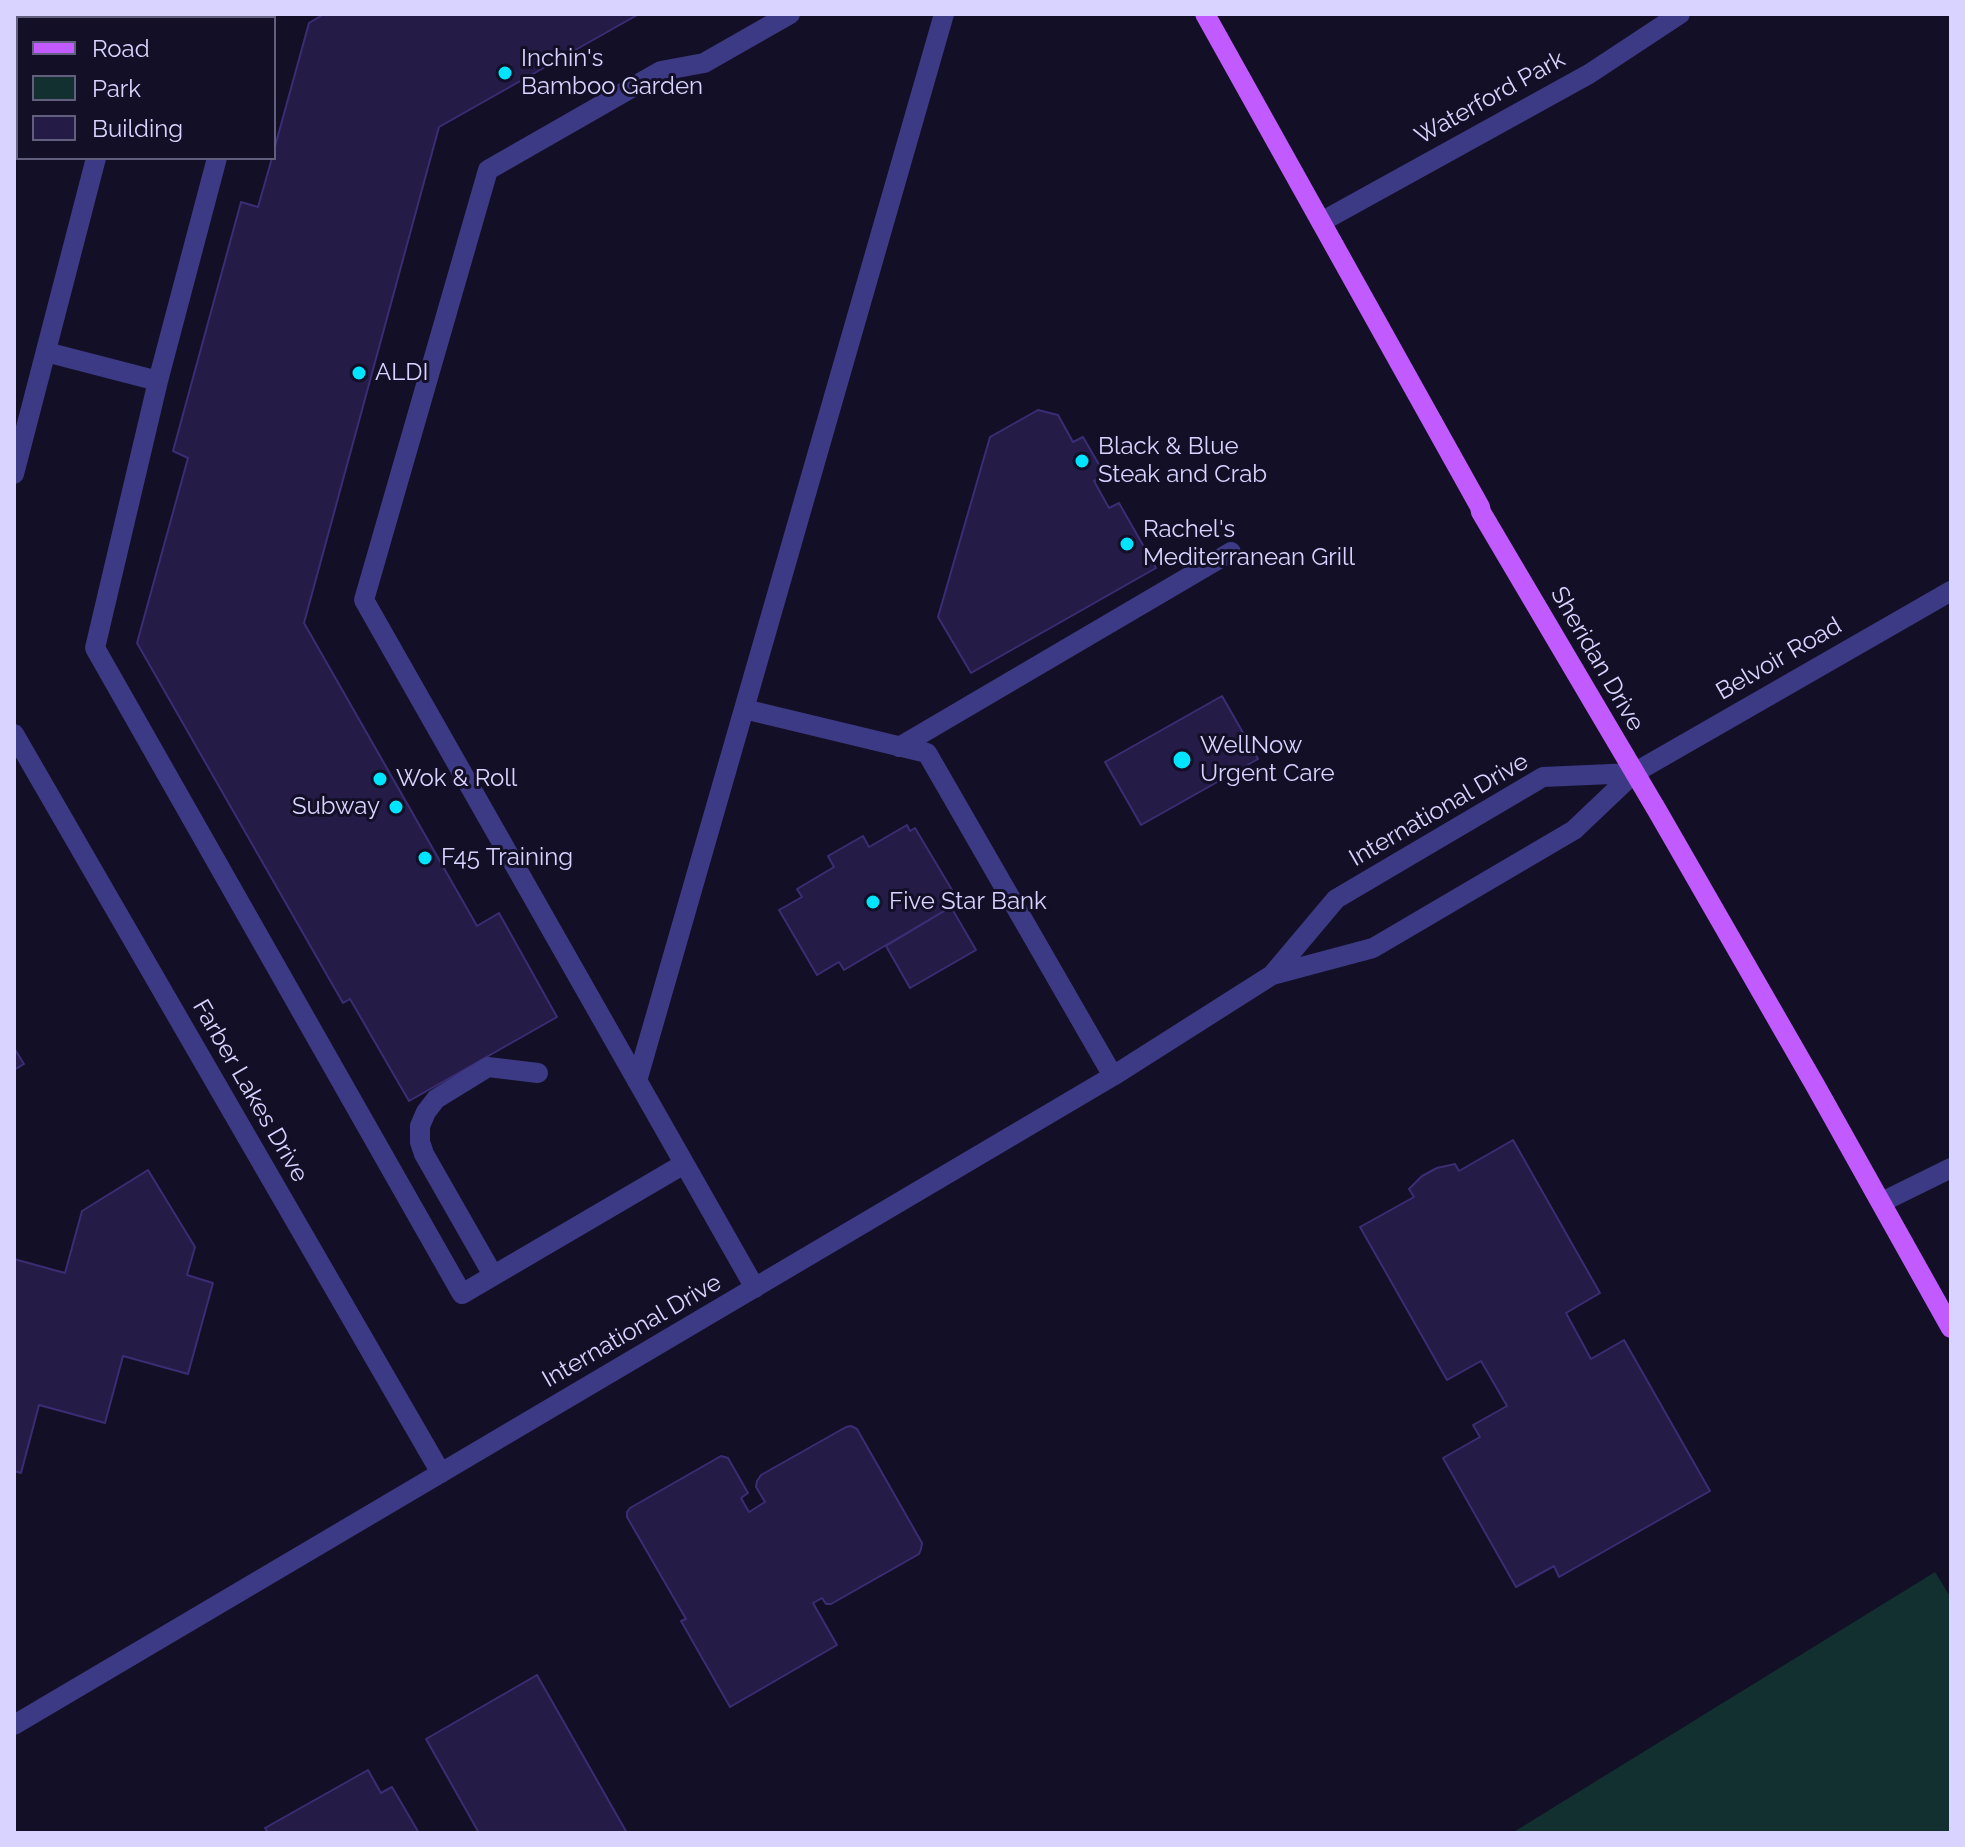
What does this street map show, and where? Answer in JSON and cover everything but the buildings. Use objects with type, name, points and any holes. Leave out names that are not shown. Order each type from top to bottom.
[{"type":"main road","name":"Sheridan Drive","points":[[1205,14],[1481,512],[1882,1202],[1951,1328]]},
{"type":"street","points":[[755,1288],[364,600],[488,170],[661,71],[704,63],[790,14]]},
{"type":"street","points":[[637,1081],[944,14]]},
{"type":"street","name":"Waterford Park","points":[[1321,222],[1589,74],[1680,14]]},
{"type":"street","points":[[14,474],[95,160]]},
{"type":"street","points":[[216,160],[158,381],[95,648],[462,1294],[684,1164]]},
{"type":"street","points":[[46,352],[158,381]]},
{"type":"street","points":[[899,747],[1231,552]]},
{"type":"street","name":"Belvoir Road","points":[[1634,773],[1951,591]]},
{"type":"street","points":[[744,709],[927,753],[1113,1076]]},
{"type":"street","name":"Farber Lakes Drive","points":[[14,734],[441,1473]]},
{"type":"street","name":"International Drive","points":[[1272,975],[1336,899],[1543,777],[1634,773]]},
{"type":"street","name":"International Drive","points":[[14,1725],[1113,1076],[1272,975],[1373,948],[1574,830],[1634,773]]},
{"type":"street","points":[[493,1275],[424,1154],[420,1126],[436,1099],[488,1067],[538,1073]]},
{"type":"street","points":[[1882,1202],[1951,1168]]},
{"type":"green space","points":[[1935,1572],[1951,1598],[1951,1833],[1512,1833]]},
{"type":"place","name":"Inchin's Bamboo Garden","points":[[505,73]]},
{"type":"place","name":"ALDI","points":[[359,373]]},
{"type":"place","name":"Black & Blue Steak and Crab","points":[[1082,461]]},
{"type":"place","name":"Rachel's Mediterranean Grill","points":[[1127,544]]},
{"type":"place","name":"WellNow Urgent Care","points":[[1182,760]]},
{"type":"place","name":"Wok & Roll","points":[[380,779]]},
{"type":"place","name":"Subway","points":[[396,807]]},
{"type":"place","name":"F45 Training","points":[[425,858]]},
{"type":"place","name":"Five Star Bank","points":[[873,902]]}]
